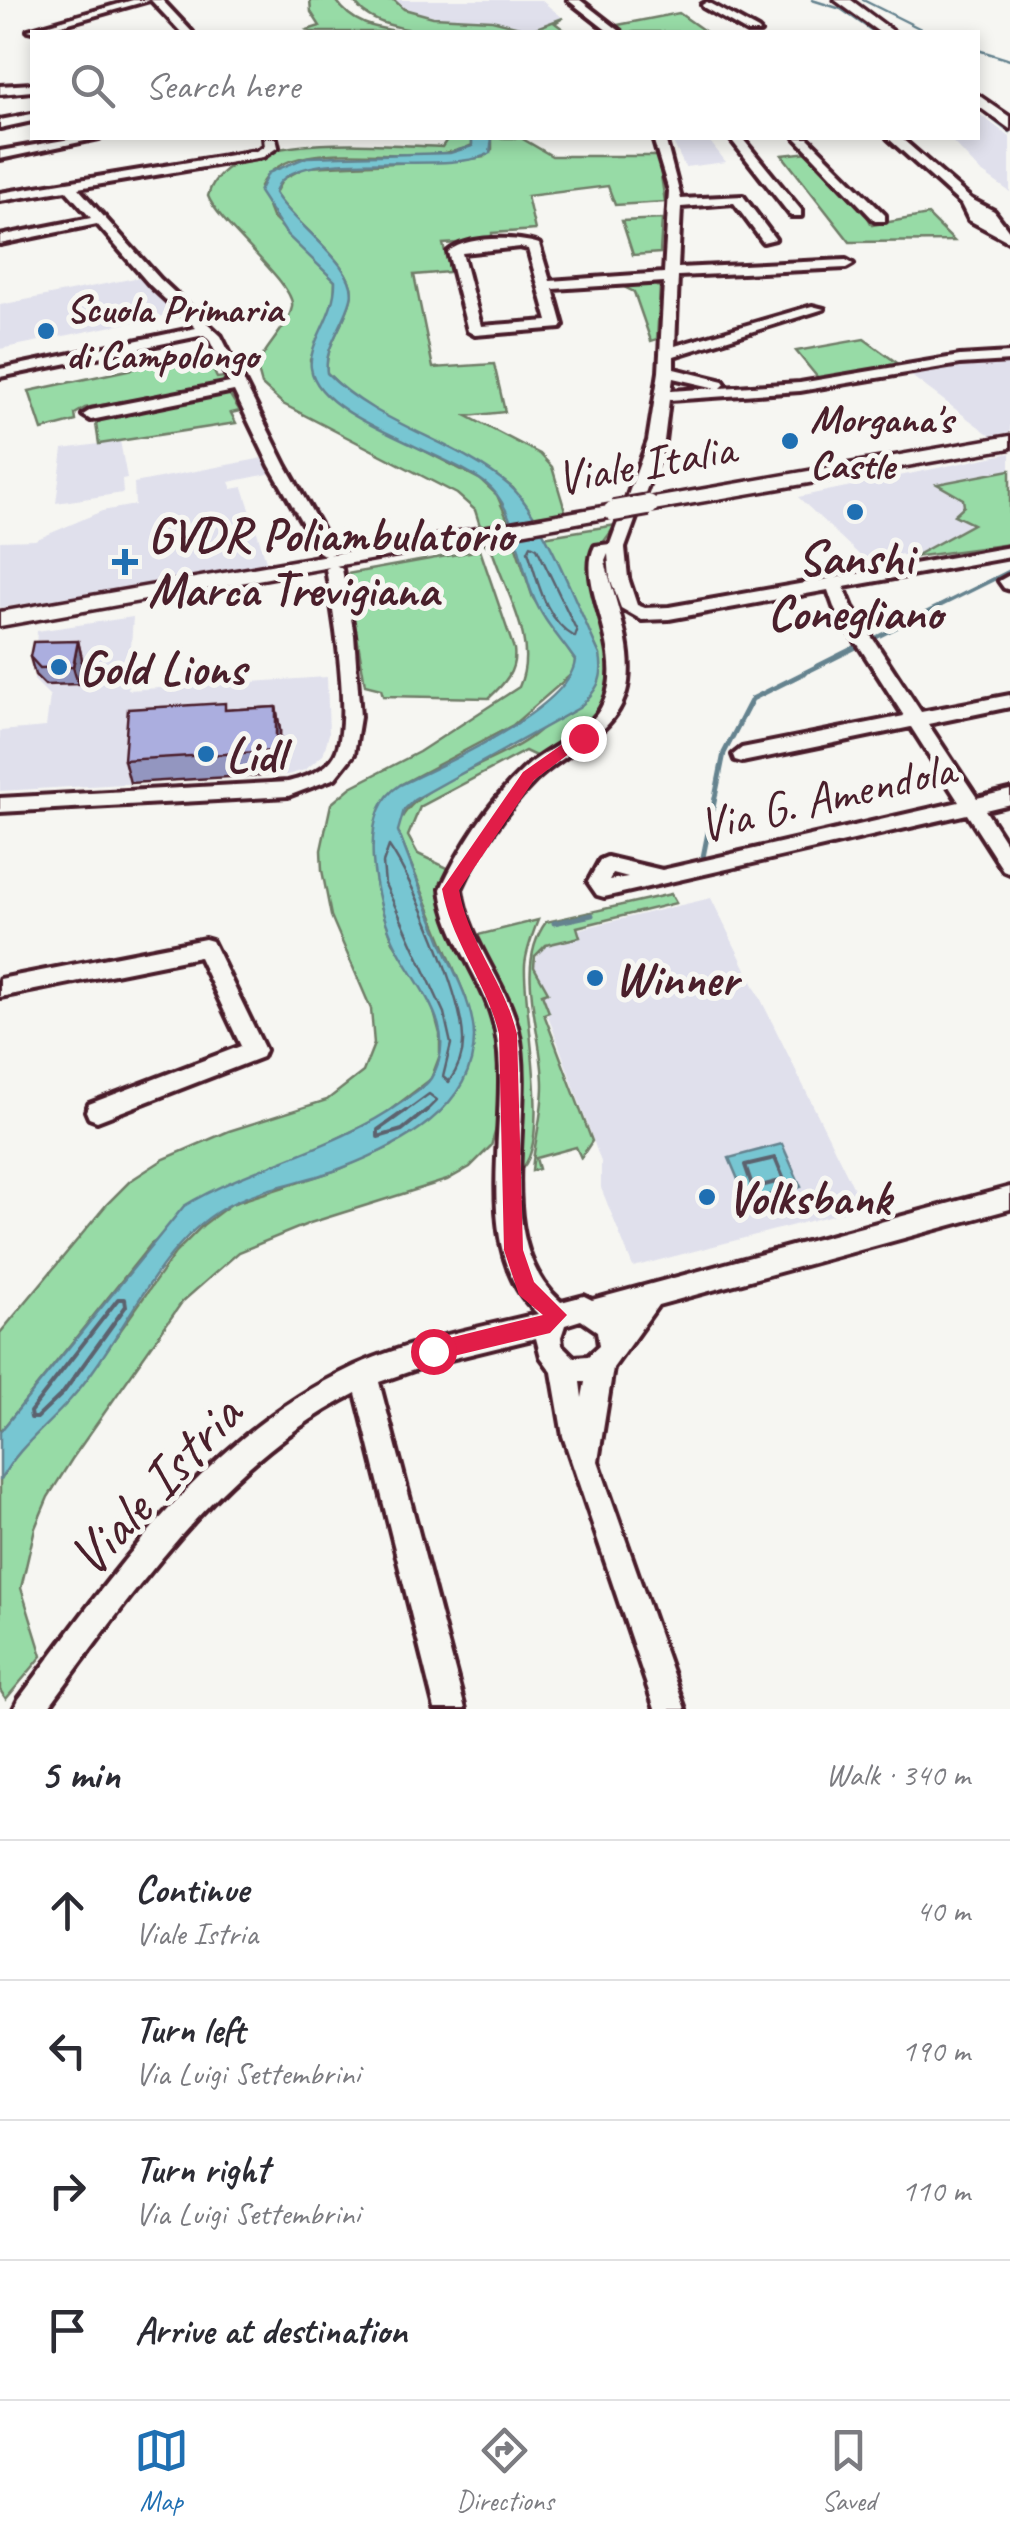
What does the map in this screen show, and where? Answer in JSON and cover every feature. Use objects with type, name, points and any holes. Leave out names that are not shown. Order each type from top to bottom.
[{"type":"main road","points":[[842,0],[884,30]]},
{"type":"main road","points":[[980,101],[1010,124]]},
{"type":"main road","name":"Viale Italia","points":[[1,620],[1010,442]]},
{"type":"street","points":[[34,30],[144,0]]},
{"type":"street","points":[[156,0],[186,30]]},
{"type":"street","points":[[573,0],[612,30]]},
{"type":"street","points":[[708,5],[751,30]]},
{"type":"street","points":[[0,90],[30,88]]},
{"type":"street","points":[[0,124],[30,118]]},
{"type":"street","points":[[0,155],[82,140]]},
{"type":"street","points":[[0,197],[259,154],[272,148],[270,140]]},
{"type":"street","points":[[660,140],[670,166],[676,203],[666,372],[656,441],[617,548],[630,608],[642,614],[1010,552]]},
{"type":"street","points":[[738,140],[796,213]]},
{"type":"street","points":[[804,140],[880,218]]},
{"type":"street","points":[[896,140],[966,202],[989,214],[1004,234]]},
{"type":"street","points":[[0,805],[288,789],[326,774],[344,758],[349,737],[344,625],[330,560],[208,330],[154,282],[68,184]]},
{"type":"street","points":[[676,203],[738,200],[768,239]]},
{"type":"street","points":[[0,240],[98,220]]},
{"type":"street","points":[[527,243],[534,248],[547,286],[557,322],[552,327],[475,331],[456,252],[462,248],[527,243]]},
{"type":"street","points":[[547,286],[846,264]]},
{"type":"street","points":[[667,353],[816,309]]},
{"type":"street","points":[[0,373],[208,330]]},
{"type":"street","points":[[664,396],[777,389],[960,360],[1010,357]]},
{"type":"street","points":[[666,372],[715,384],[777,389]]},
{"type":"street","points":[[91,415],[240,386]]},
{"type":"street","points":[[617,548],[601,550],[598,561],[616,631],[619,684],[610,708],[583,738],[528,776],[451,889],[455,916],[505,1018],[514,1250],[526,1288],[555,1338],[583,1370],[606,1354],[650,1296]]},
{"type":"street","points":[[834,583],[865,642],[1010,865]]},
{"type":"street","points":[[742,754],[1010,700]]},
{"type":"street","name":"Via G. Amendola","points":[[662,878],[1010,797]]},
{"type":"street","points":[[0,988],[205,947],[254,1050],[97,1111]]},
{"type":"street","points":[[670,1709],[585,1465],[555,1338],[574,1308],[593,1310],[650,1296],[1010,1198]]},
{"type":"street","points":[[585,1465],[608,1325],[593,1310]]},
{"type":"street","name":"Viale Istria","points":[[29,1709],[168,1533],[227,1468],[286,1420],[364,1375],[433,1351],[500,1335],[555,1338]]},
{"type":"street","points":[[364,1375],[450,1709]]},
{"type":"shaded area","points":[[394,0],[541,0],[563,18],[531,30],[474,18],[433,17],[404,9]]},
{"type":"shaded area","points":[[980,114],[1010,137],[1010,192],[980,171],[951,140],[980,140]]},
{"type":"shaded area","points":[[672,140],[709,140],[726,162],[685,167]]},
{"type":"shaded area","name":"Scuola Primaria di Campolongo","points":[[140,277],[182,312],[0,349],[0,305]]},
{"type":"shaded area","points":[[1010,362],[1010,432],[991,436],[910,375],[973,363]]},
{"type":"shaded area","points":[[120,441],[127,478],[122,479],[123,493],[56,503],[63,449]]},
{"type":"shaded area","points":[[1010,453],[1010,470],[939,484],[963,499],[964,506],[955,514],[974,524],[908,559],[901,554],[871,566],[798,497]]},
{"type":"shaded area","points":[[273,456],[273,473],[229,482],[232,489],[243,487],[267,564],[0,608],[0,541],[35,540],[102,511],[135,505],[134,483]]},
{"type":"shaded area","points":[[133,617],[128,690],[327,677],[329,734],[323,755],[305,770],[287,775],[0,791],[0,731],[46,727],[50,696],[34,680],[37,631]]},
{"type":"shaded area","points":[[711,898],[863,1207],[633,1267],[601,1188],[601,1162],[534,977],[535,962],[545,937]]},
{"type":"green space","points":[[310,0],[336,0],[349,15],[390,30],[307,30],[320,26],[311,12]]},
{"type":"green space","points":[[354,0],[394,0],[404,9],[433,17],[492,20],[531,30],[413,30],[367,15]]},
{"type":"green space","points":[[679,13],[703,30],[619,30],[613,26]]},
{"type":"green space","points":[[563,18],[555,23],[564,30],[531,30]]},
{"type":"green space","points":[[447,140],[472,140],[472,145],[449,152],[298,158],[275,168],[260,186],[272,217],[335,281],[334,309],[310,360],[331,397],[349,412],[481,480],[497,495],[509,523],[481,529],[475,510],[457,494],[283,404],[262,385],[257,367],[289,315],[290,297],[208,196],[221,174],[245,159],[277,149],[351,144],[442,147]]},
{"type":"green space","points":[[492,140],[524,140],[552,156],[658,156],[665,202],[615,205],[608,186],[527,196],[535,230],[492,233],[492,241],[443,244],[450,272],[414,275],[433,368],[494,364],[505,412],[467,416],[540,454],[552,467],[566,514],[534,519],[513,488],[497,476],[357,402],[327,373],[328,354],[348,308],[351,286],[335,259],[275,193],[283,179],[306,167],[464,160],[484,157],[492,149]]},
{"type":"green space","points":[[809,152],[863,208],[872,225],[928,215],[954,241],[850,242],[782,155]]},
{"type":"green space","points":[[662,219],[660,253],[633,255],[622,221]]},
{"type":"green space","points":[[649,283],[660,287],[657,339],[651,341],[634,292],[622,286]]},
{"type":"green space","points":[[864,339],[900,365],[818,378],[796,351]]},
{"type":"green space","points":[[217,351],[206,355],[217,378],[225,377],[222,384],[85,408],[75,414],[76,421],[42,430],[29,391]]},
{"type":"green space","points":[[228,392],[240,411],[231,413],[236,423],[99,444],[96,424],[108,416]]},
{"type":"green space","points":[[1010,470],[1010,544],[913,557],[973,524],[954,515],[964,506],[963,499],[937,484]]},
{"type":"green space","points":[[616,525],[599,548],[617,667],[605,711],[544,760],[525,751],[420,807],[408,836],[418,854],[454,871],[449,880],[501,1016],[500,1115],[491,1146],[470,1167],[447,1180],[310,1223],[239,1252],[182,1302],[48,1497],[35,1528],[21,1588],[42,1656],[6,1699],[0,1690],[0,1481],[11,1459],[101,1358],[175,1253],[203,1225],[231,1204],[340,1169],[392,1146],[466,1075],[474,1037],[466,998],[397,830],[404,814],[435,787],[535,734],[600,655],[543,537]]},
{"type":"green space","points":[[513,538],[533,598],[575,660],[574,672],[513,725],[400,785],[374,829],[381,906],[393,942],[430,997],[440,1034],[440,1055],[431,1079],[381,1117],[303,1155],[151,1244],[0,1432],[0,1333],[130,1181],[164,1159],[229,1131],[327,1100],[363,1072],[374,1044],[371,1009],[331,916],[322,870],[321,850],[331,804],[351,787],[419,752],[519,687],[524,670],[523,636],[492,550],[484,543]]},
{"type":"green space","points":[[480,550],[514,649],[513,664],[504,682],[489,698],[383,696],[381,689],[365,685],[347,574]]},
{"type":"green space","points":[[671,894],[676,903],[577,927],[580,937],[546,945],[535,956],[534,967],[548,992],[542,994],[549,1012],[544,1014],[592,1141],[581,1158],[576,1147],[536,1158],[539,1169],[532,1171],[543,1085],[532,1001],[532,959],[536,940],[546,922]]},
{"type":"green space","points":[[538,920],[525,965],[534,1074],[534,1134],[529,1157],[519,1171],[514,1036],[470,937]]},
{"type":"water","points":[[472,140],[492,140],[490,153],[469,160],[307,168],[285,177],[275,193],[335,259],[351,286],[348,308],[328,354],[327,373],[370,406],[465,456],[510,486],[548,541],[600,655],[598,684],[579,708],[414,800],[404,810],[398,831],[471,1013],[471,1062],[447,1104],[409,1136],[342,1168],[246,1197],[206,1220],[162,1266],[89,1377],[23,1448],[0,1481],[0,1432],[184,1206],[376,1119],[425,1085],[439,1059],[438,1023],[393,940],[380,902],[373,858],[377,815],[386,798],[400,785],[472,750],[528,716],[568,678],[575,660],[537,605],[507,512],[492,489],[475,476],[362,420],[319,387],[311,359],[331,306],[335,281],[287,235],[259,192],[268,173],[307,157],[450,153],[472,146]]},
{"type":"water","points":[[782,1144],[801,1187],[747,1201],[729,1158]]},
{"type":"building","points":[[78,641],[73,667],[40,668],[30,657],[33,642]]},
{"type":"building","points":[[225,703],[225,710],[276,707],[276,751],[124,760],[128,709]]},
{"type":"waterway","points":[[812,0],[841,9],[871,30]]},
{"type":"waterway","points":[[863,0],[923,30]]},
{"type":"waterway","points":[[980,51],[1010,60]]},
{"type":"waterway","points":[[980,110],[1010,133]]},
{"type":"waterway","points":[[857,647],[1010,571]]},
{"type":"waterway","points":[[703,857],[724,753],[752,699],[862,644]]},
{"type":"waterway","points":[[554,923],[592,915]]},
{"type":"place","name":"Scuola Primaria di Campolongo","points":[[46,331]]},
{"type":"place","name":"Morgana's Castle","points":[[790,441]]},
{"type":"place","name":"Sanshi Conegliano","points":[[855,512]]},
{"type":"place","name":"GVDR Poliambulatorio Marca Trevigiana","points":[[125,562]]},
{"type":"place","name":"Gold Lions","points":[[59,667]]},
{"type":"place","name":"Lidl","points":[[206,754]]},
{"type":"place","name":"Winner","points":[[595,978]]},
{"type":"place","name":"Volksbank","points":[[707,1197]]},
{"type":"route","points":[[433,1351],[550,1323],[557,1315],[542,1307],[526,1288],[514,1250],[510,1224],[512,1122],[508,1034],[500,1002],[455,916],[451,889],[454,879],[528,776],[583,738]]}]
